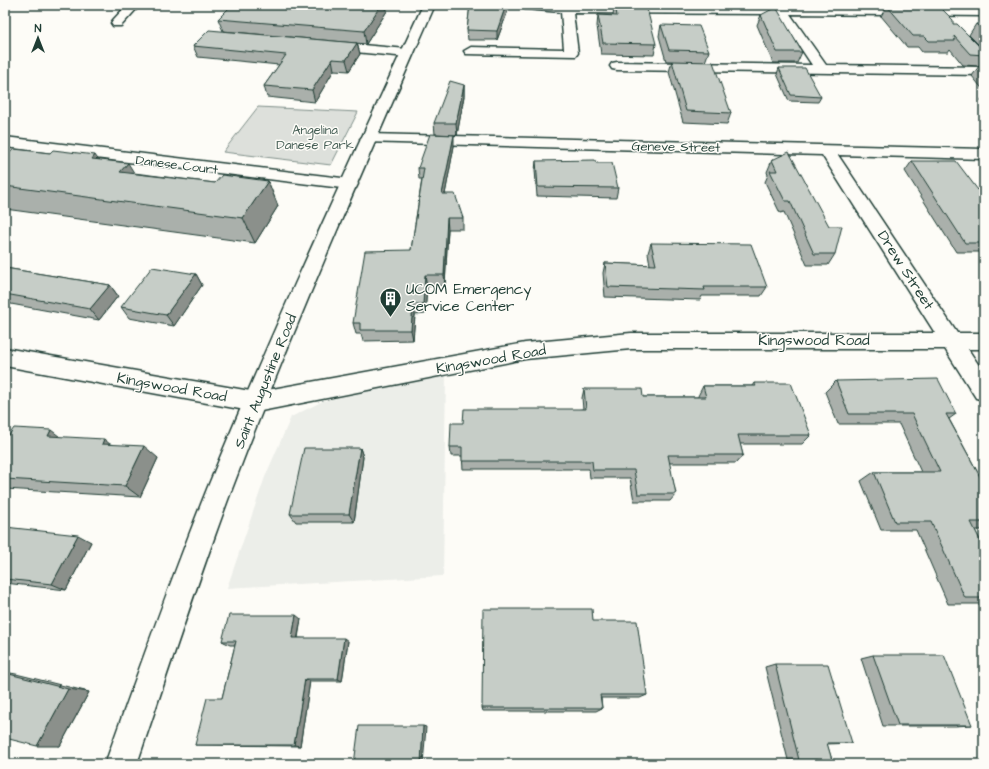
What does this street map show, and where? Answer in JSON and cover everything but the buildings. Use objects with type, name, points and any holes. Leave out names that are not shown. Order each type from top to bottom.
[{"type":"street","points":[[117,23],[134,5]]},
{"type":"street","name":"Saint Augustine Road","points":[[121,764],[193,558],[256,402],[289,321],[350,184],[368,139],[429,5]]},
{"type":"street","points":[[524,5],[567,9],[584,7],[782,11],[817,8],[984,12]]},
{"type":"street","points":[[471,51],[571,53],[567,9]]},
{"type":"street","points":[[782,11],[822,69]]},
{"type":"street","points":[[937,12],[948,23]]},
{"type":"street","points":[[319,46],[407,53]]},
{"type":"street","points":[[617,66],[984,72]]},
{"type":"street","name":"Geneve Street","points":[[368,139],[984,154]]},
{"type":"street","name":"Danese Court","points":[[5,142],[350,184]]},
{"type":"street","name":"Drew Street","points":[[827,150],[984,391]]},
{"type":"street","name":"Kingswood Road","points":[[5,357],[256,402],[525,351],[616,343],[709,340],[984,341]]},
{"type":"shaded area","points":[[446,375],[443,576],[227,588],[265,477],[291,417],[323,401]]},
{"type":"green space","name":"Angelina Danese Park","points":[[258,107],[358,112],[331,165],[223,152]]},
{"type":"place","name":"UCOM Emergency Service Center","points":[[390,318]]}]
